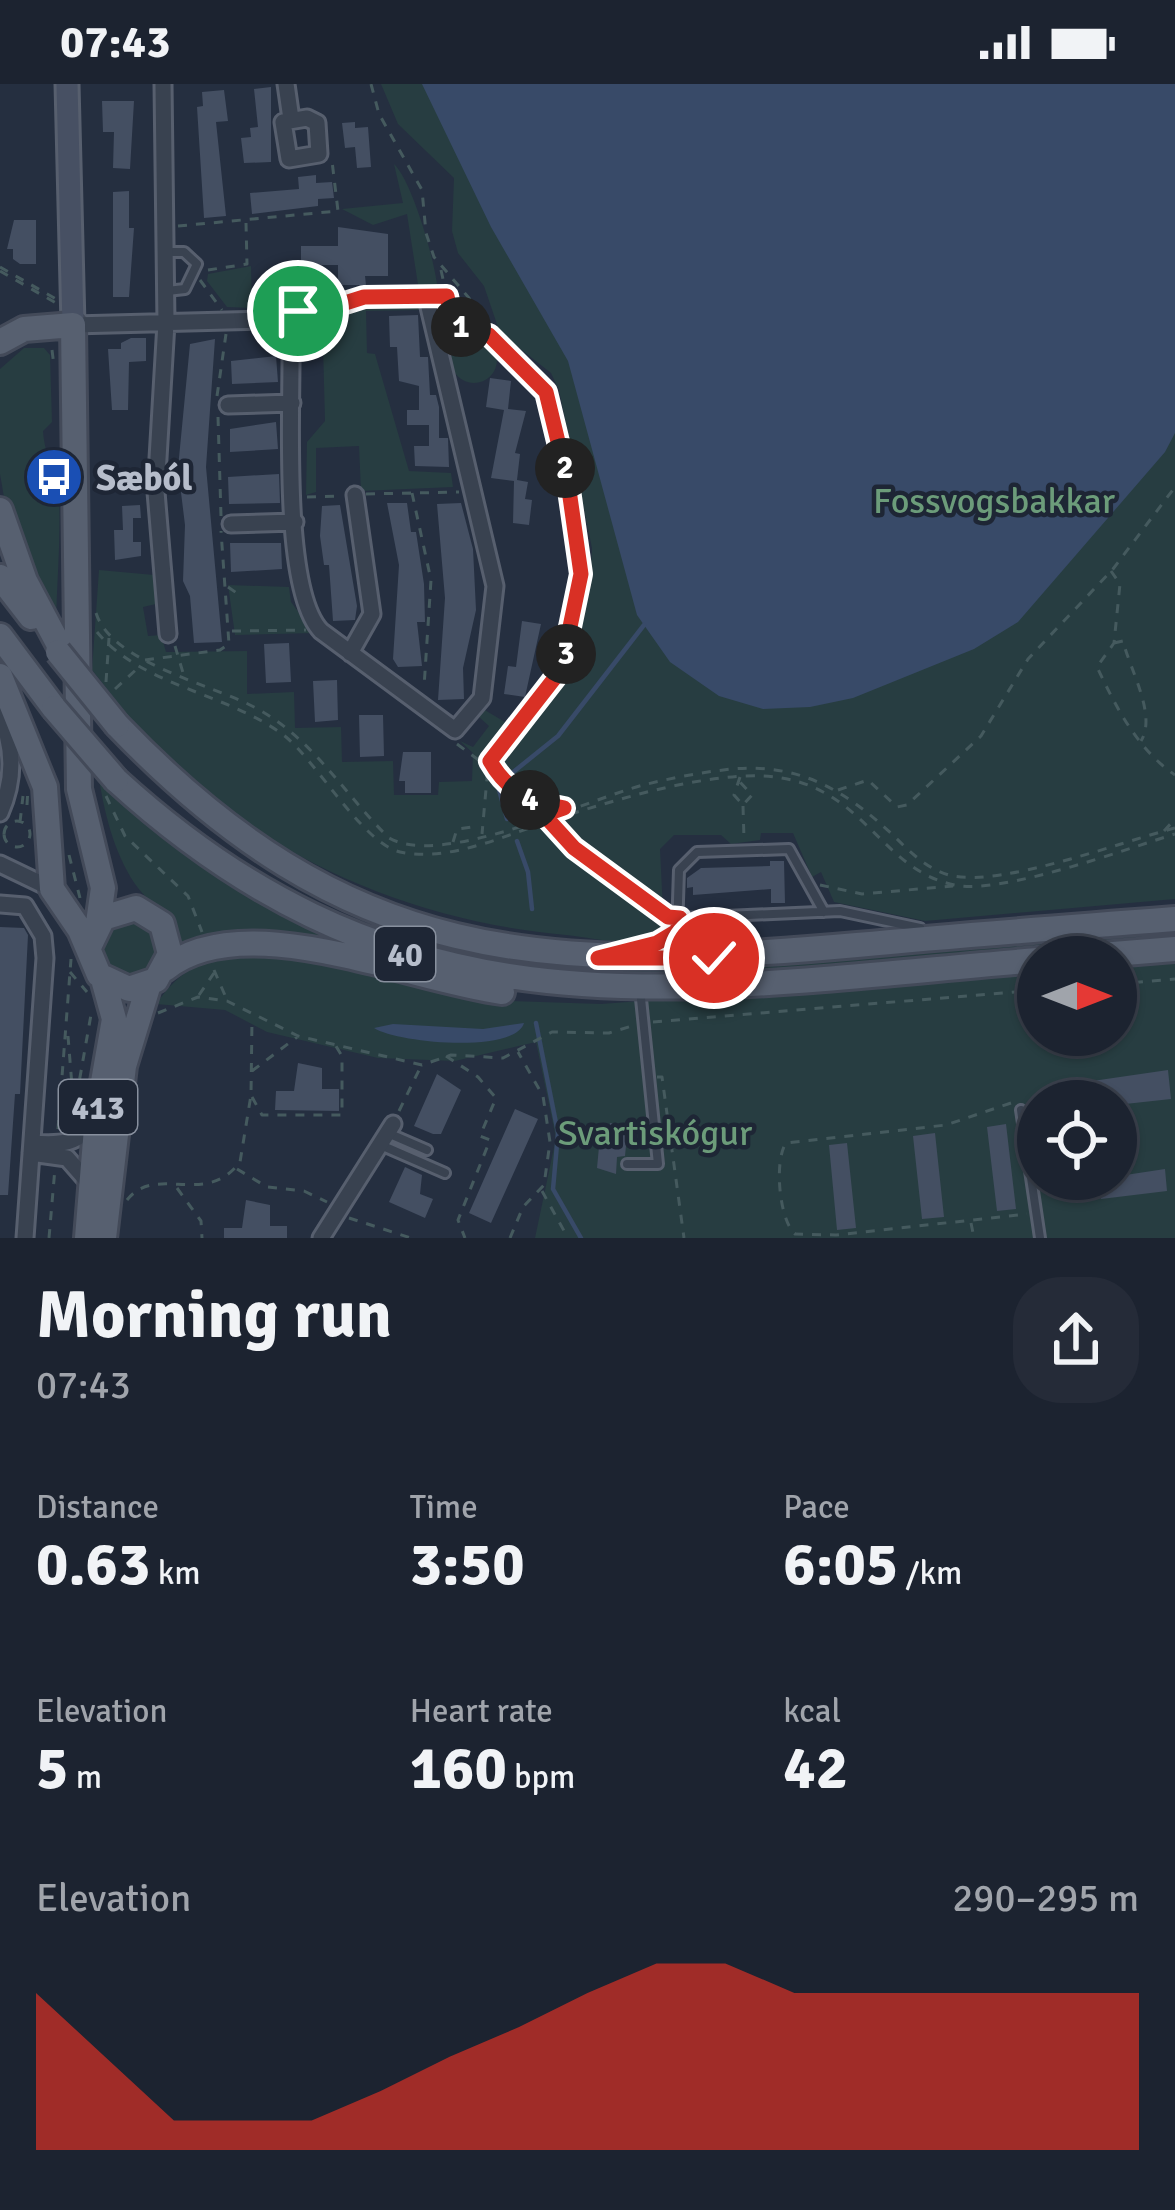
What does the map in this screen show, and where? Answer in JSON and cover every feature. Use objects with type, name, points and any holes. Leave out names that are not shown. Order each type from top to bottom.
[{"type":"main road","points":[[1,341],[24,329],[66,320],[75,373],[79,531],[93,703]]},
{"type":"main road","points":[[1,341],[28,338],[54,346],[75,373]]},
{"type":"main road","points":[[0,510],[25,581],[63,656]]},
{"type":"main road","name":"40","points":[[0,577],[116,724],[180,788],[266,854],[372,910],[474,942],[598,958],[714,958],[1175,919]]},
{"type":"main road","name":"40","points":[[0,636],[116,780],[208,857],[299,911],[412,956],[500,978],[631,988],[1017,961]]},
{"type":"main road","points":[[0,676],[45,787],[52,890],[86,942],[115,910],[143,910]]},
{"type":"main road","name":"413","points":[[87,1238],[97,1116],[114,1019],[99,994],[86,942],[103,889],[83,818],[81,757],[93,703]]},
{"type":"main road","name":"413","points":[[81,757],[112,868],[143,910],[166,931],[170,954],[124,1066],[104,1238]]},
{"type":"main road","points":[[99,994],[129,989],[157,977],[196,949],[248,943],[529,996],[593,996],[631,988]]},
{"type":"main road","points":[[1137,958],[1167,959]]},
{"type":"street","points":[[67,84],[66,320],[278,323],[290,338],[295,522],[304,610],[321,631],[455,730],[482,698],[495,586],[427,302]]},
{"type":"street","points":[[163,84],[166,323],[156,492],[167,634]]},
{"type":"street","points":[[286,84],[291,119]]},
{"type":"street","points":[[291,119],[317,122],[319,154],[286,157],[283,122],[291,119]]},
{"type":"street","points":[[229,406],[292,404]]},
{"type":"street","points":[[350,653],[372,614],[355,495]]},
{"type":"street","points":[[231,524],[295,522]]},
{"type":"street","points":[[0,713],[12,749],[1,806]]},
{"type":"street","points":[[20,871],[33,867],[46,847]]},
{"type":"street","points":[[0,864],[52,890]]},
{"type":"street","points":[[0,904],[26,906],[43,936],[25,1238]]},
{"type":"street","points":[[32,1148],[56,1150],[78,1140],[97,1116]]},
{"type":"street","points":[[321,1238],[388,1134]]},
{"type":"street","points":[[56,1150],[80,1168],[90,1188]]},
{"type":"lane","points":[[165,253],[192,256],[198,277],[184,289],[165,291]]},
{"type":"lane","points":[[598,958],[668,939],[677,931],[679,870],[698,852],[788,849],[824,912]]},
{"type":"lane","points":[[680,918],[824,912],[975,934]]},
{"type":"lane","points":[[628,1164],[658,1164],[643,1023],[631,988]]},
{"type":"lane","points":[[388,1134],[427,1150]]},
{"type":"lane","points":[[388,1134],[445,1173]]},
{"type":"lane","points":[[1033,1200],[1040,1238]]},
{"type":"path","points":[[370,84],[379,114],[422,190],[425,233],[441,266],[453,325],[489,335]]},
{"type":"path","points":[[176,226],[338,211],[333,162],[319,154]]},
{"type":"path","points":[[198,277],[216,266],[247,263],[246,222]]},
{"type":"path","points":[[441,266],[470,298],[489,335],[540,382],[551,405],[581,574],[561,670],[489,764],[483,838]]},
{"type":"path","points":[[0,269],[57,303],[66,320]]},
{"type":"path","points":[[0,269],[58,300]]},
{"type":"path","points":[[197,286],[198,277]]},
{"type":"path","points":[[198,277],[222,304],[222,311]]},
{"type":"path","points":[[298,311],[323,310],[358,298],[427,302]]},
{"type":"path","points":[[143,662],[178,652],[220,650],[229,644],[217,381],[227,328]]},
{"type":"path","points":[[294,484],[303,484],[302,497],[475,491]]},
{"type":"path","points":[[838,790],[868,781],[892,804],[907,805],[981,736],[1028,659],[1111,571],[1175,487]]},
{"type":"path","points":[[412,493],[431,580],[421,707]]},
{"type":"path","points":[[1111,571],[1120,584],[1114,643],[1097,667],[1140,742],[1175,775]]},
{"type":"path","points":[[224,584],[241,596]]},
{"type":"path","points":[[95,605],[109,636],[143,662],[258,718],[287,739],[388,848],[428,853],[655,790],[740,779],[786,779],[835,797],[923,873],[954,885]]},
{"type":"path","points":[[230,631],[311,630]]},
{"type":"path","points":[[167,634],[184,676]]},
{"type":"path","points":[[93,703],[109,636]]},
{"type":"path","points":[[1114,643],[1123,641],[1127,669],[1148,714],[1140,742]]},
{"type":"path","points":[[143,662],[184,676],[284,726],[389,838],[408,846],[483,838]]},
{"type":"path","points":[[455,743],[534,802],[584,810]]},
{"type":"path","points":[[739,769],[734,795],[743,805],[744,841]]},
{"type":"path","points":[[546,818],[564,808],[666,780],[739,769],[786,770],[838,790],[920,860],[956,877],[992,876],[1175,825]]},
{"type":"path","points":[[740,779],[752,795],[743,805]]},
{"type":"path","points":[[20,822],[4,831],[14,847],[29,838],[20,822],[24,788]]},
{"type":"path","points":[[835,797],[838,790]]},
{"type":"path","points":[[546,818],[668,917],[680,918]]},
{"type":"path","points":[[818,885],[862,894],[1000,882],[1175,825]]},
{"type":"path","points":[[453,842],[458,829],[481,826]]},
{"type":"path","points":[[954,885],[956,877]]},
{"type":"path","points":[[50,1238],[70,972],[86,942]]},
{"type":"path","points":[[1137,982],[1174,979],[1167,959]]},
{"type":"path","points":[[212,964],[227,1001]]},
{"type":"path","points":[[198,997],[215,971]]},
{"type":"path","points":[[66,1031],[74,1111],[99,994],[70,972]]},
{"type":"path","points":[[150,1015],[198,997],[227,1001],[298,1036],[422,1065],[446,1056],[496,1060],[552,1033],[609,1033],[643,1023],[1017,992]]},
{"type":"path","points":[[124,1208],[136,1189],[211,1185],[236,1168],[246,1147],[252,1017]]},
{"type":"path","points":[[252,1072],[298,1036]]},
{"type":"path","points":[[251,1095],[262,1114],[342,1115],[343,1056],[334,1043]]},
{"type":"path","points":[[518,1050],[543,1096],[549,1123],[542,1190],[568,1238]]},
{"type":"path","points":[[446,1056],[478,1077],[496,1098],[480,1136],[490,1140],[458,1220],[465,1238]]},
{"type":"path","points":[[388,1134],[422,1065]]},
{"type":"path","points":[[649,1076],[662,1077],[684,1238]]},
{"type":"path","points":[[1017,1109],[1001,1103],[946,1125],[790,1142],[781,1149],[786,1222],[796,1234],[1035,1213]]},
{"type":"path","points":[[236,1168],[268,1187],[322,1197],[362,1225],[411,1238]]},
{"type":"path","points":[[176,1186],[201,1221],[202,1238]]},
{"type":"path","points":[[510,1238],[523,1207],[542,1190]]},
{"type":"path","points":[[970,1221],[974,1238]]},
{"type":"green space","name":"Fossvogsbakkar","points":[[381,84],[1175,84],[1175,899],[925,921],[834,902],[821,872],[812,877],[793,833],[761,833],[760,840],[731,844],[721,835],[674,835],[660,849],[664,931],[654,937],[617,941],[509,928],[398,899],[292,852],[198,787],[156,748],[92,670],[99,570],[154,575],[156,604],[143,607],[148,636],[161,635],[166,652],[247,651],[247,694],[294,692],[295,728],[341,727],[342,762],[393,761],[394,795],[438,795],[439,782],[472,781],[473,753],[460,741],[473,747],[489,726],[479,717],[483,709],[510,725],[539,691],[548,697],[577,624],[592,548],[559,390],[551,373],[500,333],[484,286],[458,253],[452,231],[454,178],[398,124]]},
{"type":"green space","points":[[394,164],[416,205],[438,292],[419,291],[407,214],[373,225],[342,209],[403,203]]},
{"type":"green space","points":[[251,266],[252,308],[227,307],[207,281],[208,274]]},
{"type":"green space","points":[[419,300],[421,310],[366,311],[367,353],[375,354],[409,471],[451,473],[453,487],[361,491],[359,446],[316,448],[316,492],[306,495],[307,442],[325,421],[323,345],[313,346],[301,329],[301,313],[355,301]]},
{"type":"green space","points":[[474,337],[490,344],[497,360],[490,376],[474,383],[458,376],[451,360],[458,344]]},
{"type":"green space","points":[[24,348],[44,348],[50,355],[52,422],[43,431],[59,495],[56,622],[8,520],[0,474],[0,369]]},
{"type":"green space","points":[[228,585],[289,587],[291,602],[314,633],[235,635]]},
{"type":"green space","points":[[98,773],[210,868],[265,906],[367,953],[249,934],[225,934],[181,945],[173,926],[135,884],[121,858]]},
{"type":"green space","points":[[130,922],[149,930],[157,949],[149,968],[130,976],[111,968],[103,949],[111,930]]},
{"type":"green space","points":[[382,927],[523,963],[624,970],[1017,943],[1017,952],[704,978],[596,978],[468,960],[381,931]]},
{"type":"green space","points":[[1175,932],[1175,939],[1137,942],[1137,936],[1117,936]]},
{"type":"green space","name":"Svartiskógur","points":[[249,956],[312,961],[511,1001],[601,1004],[1017,973],[1017,1056],[1137,1056],[1137,966],[1175,963],[1175,1238],[535,1238],[556,1138],[536,1042],[455,1061],[378,1058],[267,1032],[225,1010],[156,1004],[175,981],[207,962]]},
{"type":"water","points":[[422,84],[1175,84],[1175,433],[1165,452],[1018,622],[974,649],[853,698],[810,707],[763,709],[719,696],[670,662],[637,615],[568,361],[491,227]]},
{"type":"water","points":[[524,1023],[516,1033],[500,1039],[454,1043],[406,1038],[374,1028],[393,1024],[483,1029]]},
{"type":"building","points":[[271,87],[271,162],[244,163],[241,138],[251,137],[250,128],[258,127],[254,89]]},
{"type":"building","points":[[224,90],[228,121],[216,122],[226,216],[204,218],[197,107],[203,106],[202,92]]},
{"type":"building","points":[[102,101],[134,101],[130,169],[113,168],[114,132],[103,132]]},
{"type":"building","points":[[355,122],[355,128],[368,127],[371,167],[357,168],[355,147],[345,148],[342,123]]},
{"type":"building","points":[[316,175],[316,183],[332,182],[334,198],[318,199],[318,206],[252,214],[250,193],[299,189],[298,177]]},
{"type":"building","points":[[129,191],[129,228],[134,228],[129,297],[113,297],[113,192]]},
{"type":"building","points":[[14,220],[36,220],[36,264],[20,264],[13,259],[13,249],[7,249]]},
{"type":"building","points":[[338,227],[388,234],[388,276],[365,276],[366,285],[338,285],[338,265],[301,265],[301,246],[338,246]]},
{"type":"building","points":[[418,315],[420,357],[428,357],[430,395],[436,395],[439,407],[439,438],[448,438],[449,467],[415,466],[414,446],[429,446],[429,425],[407,425],[407,410],[419,410],[419,386],[399,381],[397,347],[390,347],[389,316]]},
{"type":"building","points":[[146,338],[146,361],[129,362],[128,410],[112,410],[108,349],[121,349],[121,343]]},
{"type":"building","points":[[215,339],[206,467],[222,642],[194,643],[190,596],[183,581],[185,525],[178,468],[190,344]]},
{"type":"building","points":[[276,356],[278,382],[232,384],[231,361]]},
{"type":"building","points":[[490,378],[511,381],[508,409],[526,411],[515,453],[520,454],[517,480],[528,482],[525,499],[532,500],[529,525],[513,523],[514,481],[491,478],[504,410],[486,407]]},
{"type":"building","points":[[276,422],[278,449],[230,452],[230,429]]},
{"type":"building","points":[[279,474],[280,503],[229,504],[228,477]]},
{"type":"building","points":[[387,503],[407,503],[411,532],[416,532],[424,584],[425,622],[417,622],[422,666],[398,667],[393,659],[399,565]]},
{"type":"building","points":[[461,503],[473,549],[476,610],[463,668],[464,699],[438,700],[445,598],[437,504]]},
{"type":"building","points":[[140,505],[141,518],[133,518],[133,542],[141,542],[141,556],[115,560],[114,530],[123,530],[122,506]]},
{"type":"building","points":[[340,505],[357,606],[355,620],[333,621],[329,565],[324,565],[320,536],[322,506]]},
{"type":"building","points":[[230,543],[281,543],[282,569],[231,572]]},
{"type":"building","points":[[522,621],[541,624],[525,697],[504,694],[508,666],[516,667]]},
{"type":"building","points":[[289,643],[291,682],[266,683],[264,644]]},
{"type":"building","points":[[337,680],[338,720],[315,722],[313,681]]},
{"type":"building","points":[[359,715],[383,715],[384,756],[360,757]]},
{"type":"building","points":[[403,752],[431,752],[431,793],[405,793],[405,781],[399,781]]},
{"type":"building","points":[[770,861],[784,861],[785,903],[771,903],[771,889],[693,895],[693,887],[687,888],[687,878],[701,868],[770,866]]},
{"type":"building","points":[[0,927],[24,928],[28,935],[20,1094],[15,1094],[8,1195],[0,1195]]},
{"type":"building","points":[[298,1063],[322,1068],[322,1089],[339,1089],[339,1111],[275,1110],[276,1091],[294,1091]]},
{"type":"building","points":[[1168,1070],[1171,1099],[1137,1103],[1137,1080],[1099,1080]]},
{"type":"building","points":[[437,1074],[461,1090],[441,1134],[433,1134],[414,1126]]},
{"type":"building","points":[[515,1109],[538,1119],[491,1223],[469,1213]]},
{"type":"building","points":[[610,1123],[628,1125],[625,1156],[617,1157],[616,1174],[597,1168],[600,1136],[608,1137]]},
{"type":"building","points":[[1006,1124],[1016,1209],[997,1211],[987,1127]]},
{"type":"building","points":[[935,1133],[944,1217],[922,1219],[913,1136]]},
{"type":"building","points":[[847,1143],[856,1228],[837,1230],[829,1145]]},
{"type":"building","points":[[405,1167],[422,1175],[420,1194],[433,1199],[425,1218],[389,1202]]},
{"type":"building","points":[[1165,1169],[1167,1191],[1137,1195],[1137,1173]]},
{"type":"building","points":[[246,1200],[270,1205],[270,1226],[287,1226],[287,1238],[224,1238],[224,1228],[242,1228]]},
{"type":"waterway","points":[[512,773],[558,736],[644,625]]},
{"type":"waterway","points":[[499,790],[507,819]]},
{"type":"waterway","points":[[517,841],[528,872],[532,909]]},
{"type":"waterway","points":[[536,1023],[558,1133],[553,1189],[581,1238]]},
{"type":"place","name":"Sæból","points":[[54,477]]},
{"type":"route","points":[[298,311],[323,310],[364,297],[447,296],[453,325],[489,335],[540,382],[551,405],[572,502],[580,598],[561,670],[490,761],[511,789],[534,802],[564,808],[544,815],[574,848],[668,917],[680,918],[677,931],[668,939],[598,958],[714,958]]}]
